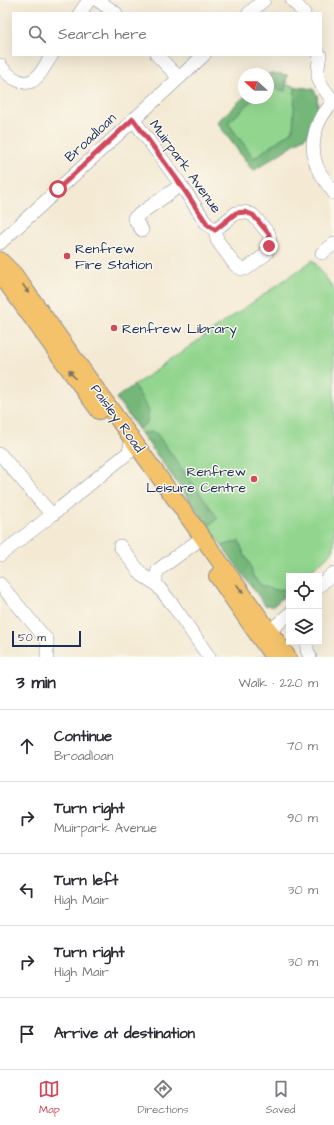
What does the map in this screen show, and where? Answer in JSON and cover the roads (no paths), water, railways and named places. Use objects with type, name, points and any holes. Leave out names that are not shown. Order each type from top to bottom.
[{"type":"main road","name":"Paisley Road","points":[[0,260],[5,278],[130,445],[265,635],[273,657]]},
{"type":"main road","name":"Paisley Road","points":[[130,445],[195,543],[265,635],[288,657]]},
{"type":"street","points":[[81,12],[89,0]]},
{"type":"street","points":[[97,0],[115,12]]},
{"type":"street","points":[[250,12],[264,0]]},
{"type":"street","points":[[292,0],[303,12]]},
{"type":"street","points":[[0,65],[16,80],[24,82],[32,81],[38,76],[51,56]]},
{"type":"street","points":[[158,56],[179,78]]},
{"type":"street","name":"Broadloan","points":[[0,243],[203,56]]},
{"type":"street","points":[[320,56],[317,68],[319,80],[334,102],[327,108],[316,126],[314,145],[318,168],[324,180],[334,193]]},
{"type":"street","name":"Muirpark Avenue","points":[[133,119],[181,185],[207,224],[215,230]]},
{"type":"street","points":[[142,230],[134,218],[181,185]]},
{"type":"street","points":[[245,212],[253,215],[269,234],[269,246],[266,254],[246,268],[242,269],[235,265],[217,240],[215,230],[236,213],[245,212]]},
{"type":"street","points":[[322,253],[334,244]]},
{"type":"street","points":[[0,555],[52,515],[130,445]]},
{"type":"street","points":[[0,454],[52,515]]},
{"type":"street","points":[[156,584],[158,570],[195,543]]},
{"type":"street","points":[[120,546],[142,575],[156,584],[173,605],[209,657]]},
{"type":"street","points":[[322,583],[334,573]]},
{"type":"street","points":[[0,584],[48,640],[47,657]]},
{"type":"street","points":[[265,635],[286,617]]},
{"type":"street","points":[[307,645],[307,650],[310,657]]},
{"type":"place","name":"Renfrew Fire Station","points":[[67,256]]},
{"type":"place","name":"Renfrew Library","points":[[114,328]]},
{"type":"place","name":"Renfrew Leisure Centre","points":[[254,479]]}]
